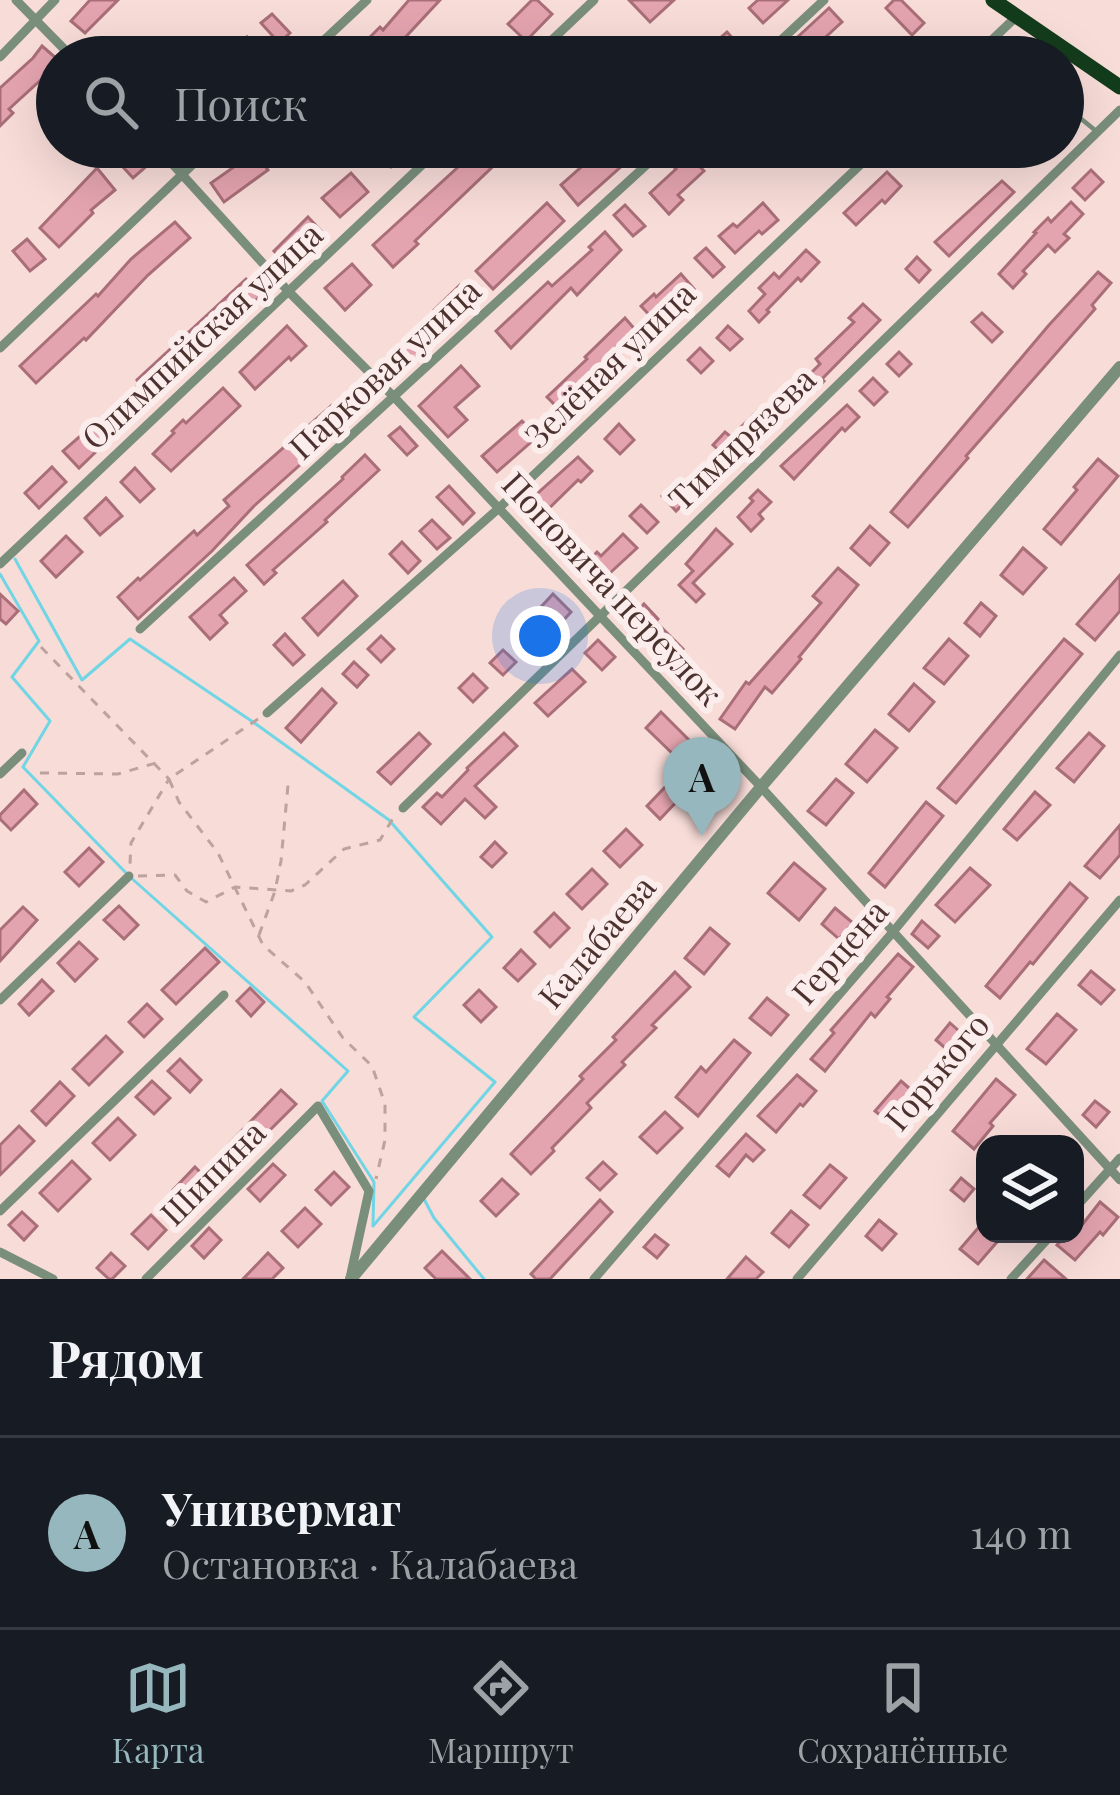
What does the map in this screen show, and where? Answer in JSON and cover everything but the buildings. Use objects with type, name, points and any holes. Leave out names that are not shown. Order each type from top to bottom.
[{"type":"highway","points":[[993,0],[1046,36]]},
{"type":"highway","points":[[1084,62],[1120,87]]},
{"type":"street","points":[[16,0],[53,36]]},
{"type":"street","points":[[0,57],[55,0]]},
{"type":"street","points":[[328,36],[367,0]]},
{"type":"street","points":[[557,36],[594,0]]},
{"type":"street","points":[[785,36],[824,0]]},
{"type":"street","points":[[996,36],[1017,16]]},
{"type":"street","name":"Тимирязева","points":[[1084,146],[1120,110]]},
{"type":"street","name":"Поповича переулок","points":[[176,168],[761,787],[1120,1180]]},
{"type":"street","points":[[0,348],[188,168]]},
{"type":"street","name":"Олимпийская улица","points":[[0,564],[419,168]]},
{"type":"street","name":"Парковая улица","points":[[140,629],[642,168]]},
{"type":"street","name":"Зелёная улица","points":[[267,713],[498,509],[857,168]]},
{"type":"street","name":"Тимирязева","points":[[403,808],[1061,168]]},
{"type":"street","name":"Калабаева","points":[[351,1279],[761,787],[1120,367]]},
{"type":"street","name":"Герцена","points":[[594,1279],[893,932],[1120,656]]},
{"type":"street","points":[[0,774],[22,753]]},
{"type":"street","points":[[0,1000],[129,876]]},
{"type":"street","name":"Горького","points":[[797,1279],[1120,900]]},
{"type":"street","points":[[0,1211],[224,995]]},
{"type":"street","name":"Шипина","points":[[146,1279],[318,1106],[369,1191]]},
{"type":"street","points":[[1084,1198],[1120,1158]]},
{"type":"street","points":[[351,1279],[369,1191]]},
{"type":"street","points":[[1011,1279],[1044,1243]]},
{"type":"street","points":[[0,1252],[53,1279]]},
{"type":"lane","points":[[1084,122],[1097,133]]},
{"type":"path","points":[[41,647],[170,779],[179,802],[218,854],[263,945],[305,982],[343,1038],[372,1066],[385,1105],[385,1140],[380,1172],[369,1191]]},
{"type":"path","points":[[267,713],[170,779],[131,843],[129,876],[175,875],[187,892],[206,902],[235,887],[291,892],[344,849],[380,841],[389,820],[403,808]]},
{"type":"path","points":[[40,773],[118,774],[156,764]]},
{"type":"path","points":[[259,934],[281,861],[288,784]]},
{"type":"waterway","points":[[15,559],[82,680],[130,639],[389,820],[492,937],[414,1017],[495,1082],[373,1226]]},
{"type":"waterway","points":[[0,574],[39,641],[12,677],[50,721],[23,767],[129,876],[348,1071],[322,1101],[374,1182],[373,1225]]},
{"type":"waterway","points":[[424,1199],[484,1279]]},
{"type":"place","name":"Универмаг","points":[[702,836]]}]
